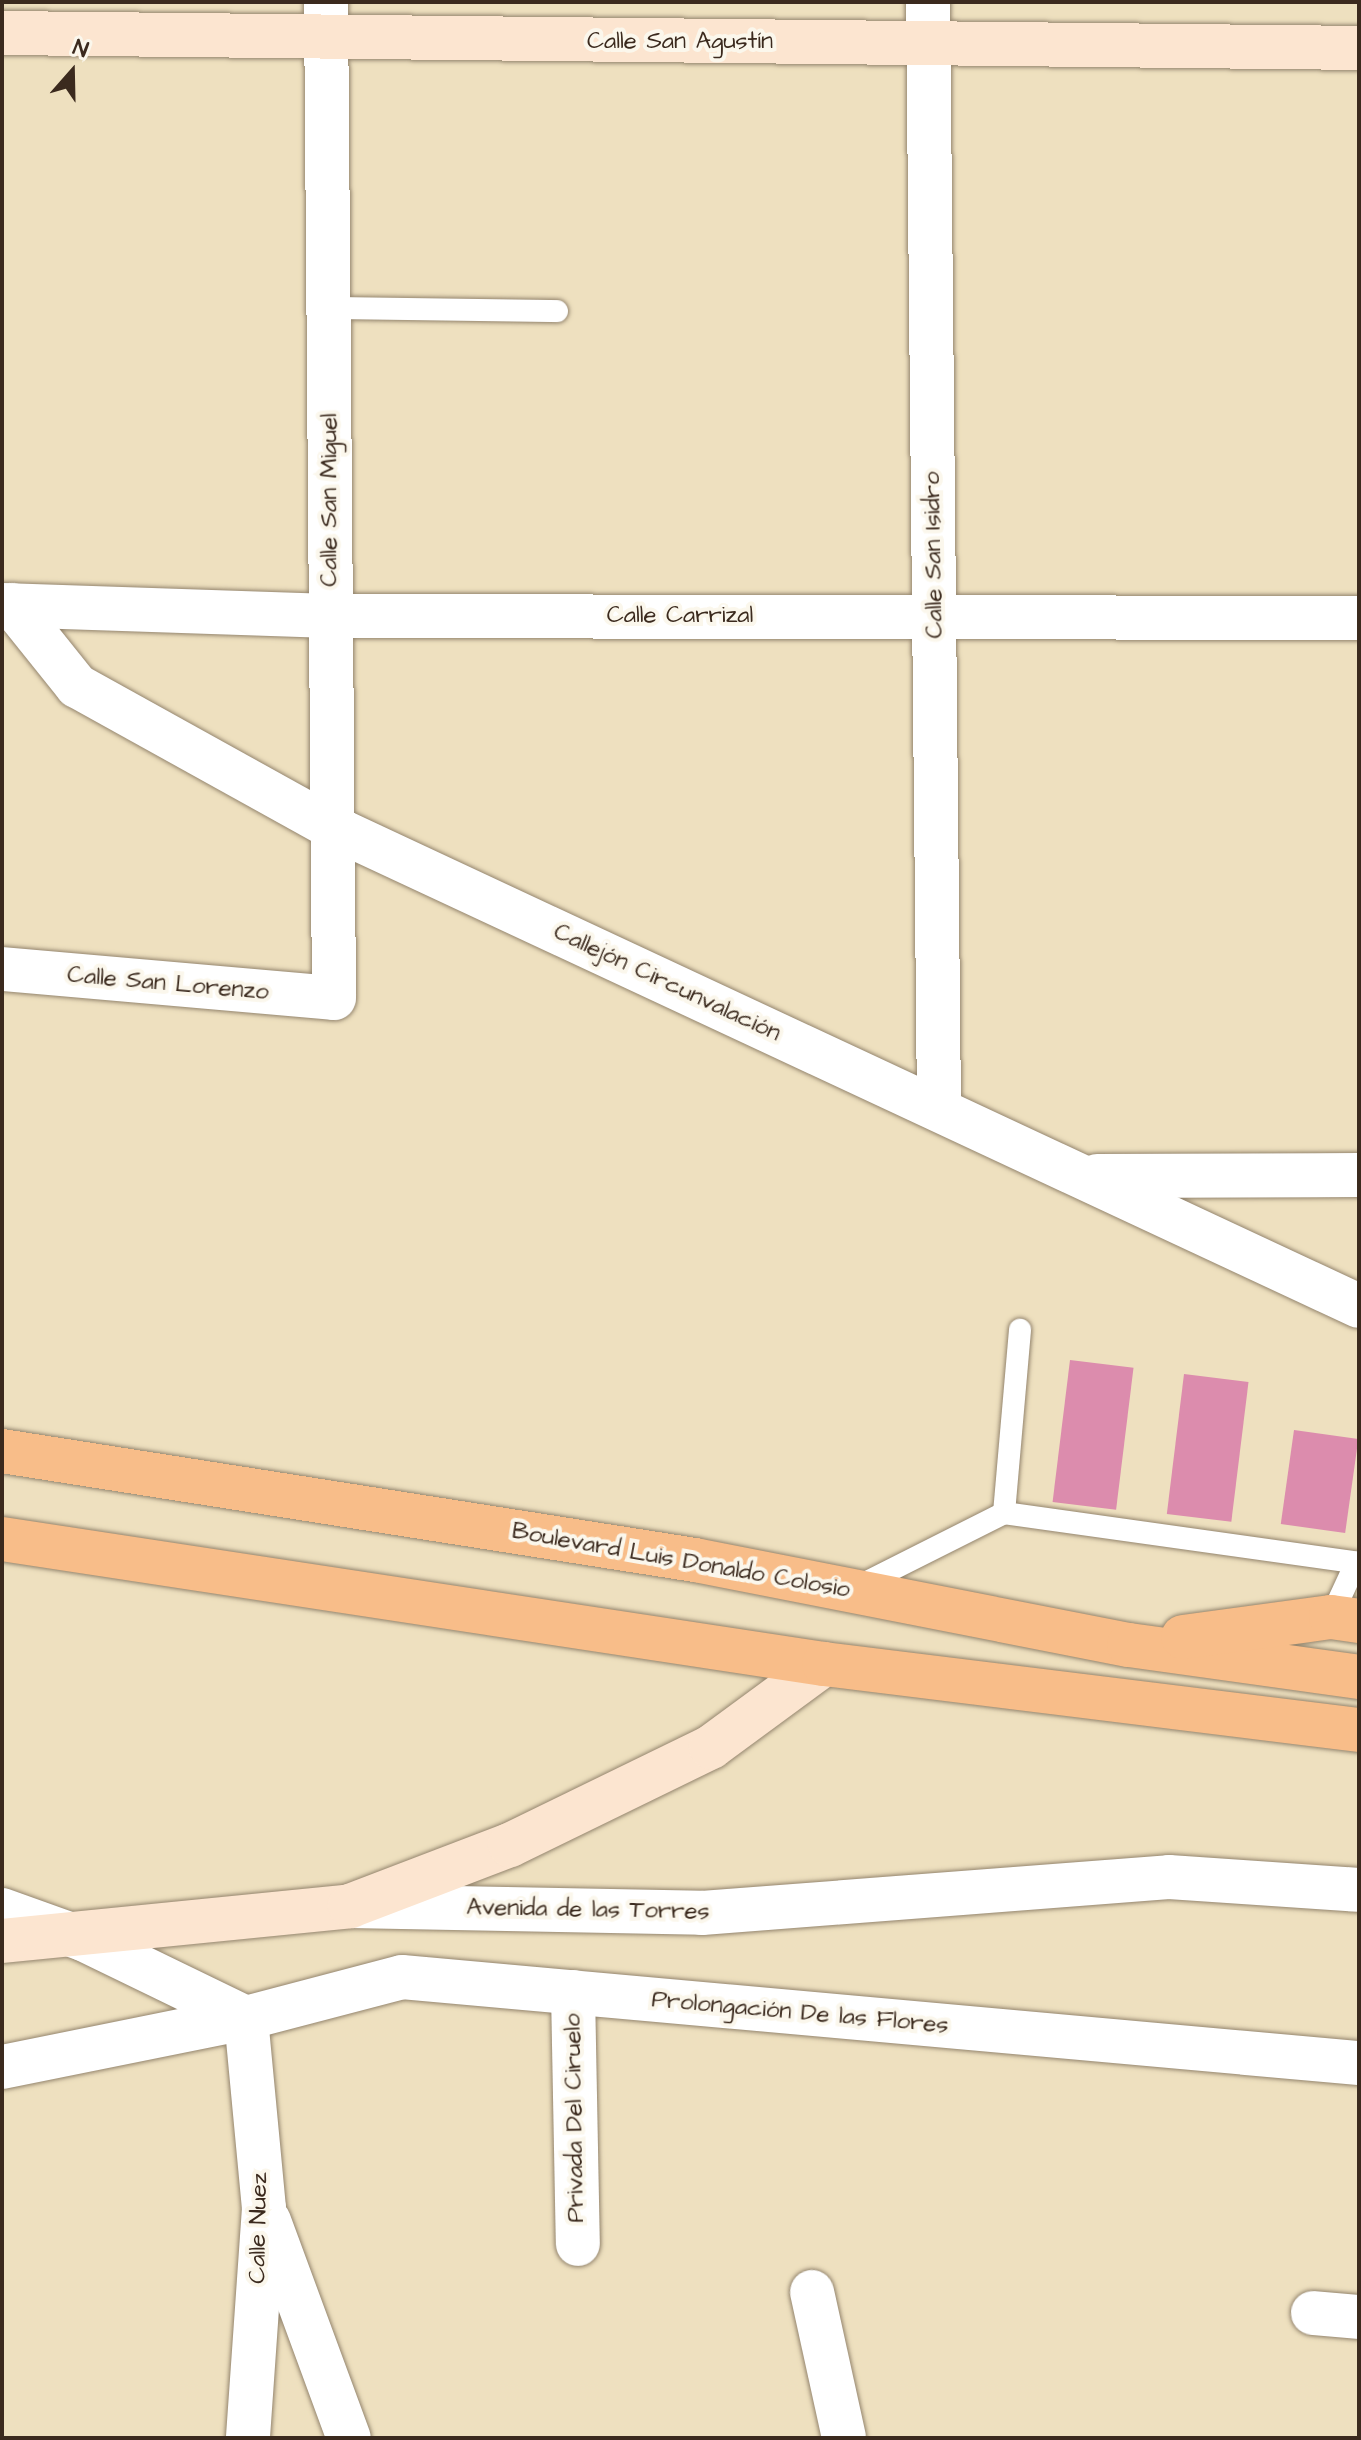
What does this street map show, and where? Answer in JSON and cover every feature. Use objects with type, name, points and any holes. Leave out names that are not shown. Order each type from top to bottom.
[{"type":"highway","name":"Boulevard Luis Donaldo Colosio","points":[[2,1451],[851,1590],[1129,1645],[1359,1677]]},
{"type":"highway","points":[[2,1539],[824,1664],[1359,1730]]},
{"type":"highway","points":[[1129,1645],[1345,1619]]},
{"type":"street","name":"Calle San Agustín","points":[[2,33],[325,22],[928,22],[1359,48]]},
{"type":"street","name":"Calle San Miguel","points":[[325,22],[330,826],[334,998]]},
{"type":"street","name":"Calle San Isidro","points":[[928,22],[939,1109]]},
{"type":"street","name":"Calle Carrizal","points":[[7,605],[331,616],[1359,618]]},
{"type":"street","name":"Callejón Circunvalación","points":[[7,605],[77,686],[330,826],[1087,1176],[1359,1306]]},
{"type":"street","name":"Calle San Lorenzo","points":[[2,969],[334,998]]},
{"type":"street","points":[[1087,1176],[1359,1175]]},
{"type":"street","name":"Avenida de las Torres","points":[[350,1906],[510,1845],[711,1747],[824,1664]]},
{"type":"street","name":"Avenida de las Torres","points":[[350,1906],[702,1913],[1169,1877],[1359,1890]]},
{"type":"street","points":[[2,1941],[83,1939],[350,1906]]},
{"type":"street","points":[[2,1910],[83,1939],[246,2018]]},
{"type":"street","name":"Prolongación De las Flores","points":[[2,2067],[246,2018],[402,1977],[1359,2063]]},
{"type":"street","name":"Privada Del Ciruelo","points":[[573,1992],[578,2244]]},
{"type":"street","name":"Calle Nuez","points":[[246,2018],[264,2208],[248,2438]]},
{"type":"street","points":[[264,2208],[349,2438]]},
{"type":"street","points":[[812,2292],[844,2438]]},
{"type":"street","points":[[1313,2313],[1359,2317]]},
{"type":"lane","points":[[329,308],[557,311]]},
{"type":"lane","points":[[1004,1513],[1020,1330]]},
{"type":"lane","points":[[851,1590],[1004,1513],[1358,1563],[1345,1619]]},
{"type":"building","points":[[1070,1360],[1134,1368],[1116,1510],[1053,1502]]},
{"type":"building","points":[[1184,1374],[1249,1382],[1231,1522],[1167,1514]]},
{"type":"building","points":[[1294,1430],[1358,1439],[1345,1533],[1281,1524]]}]
